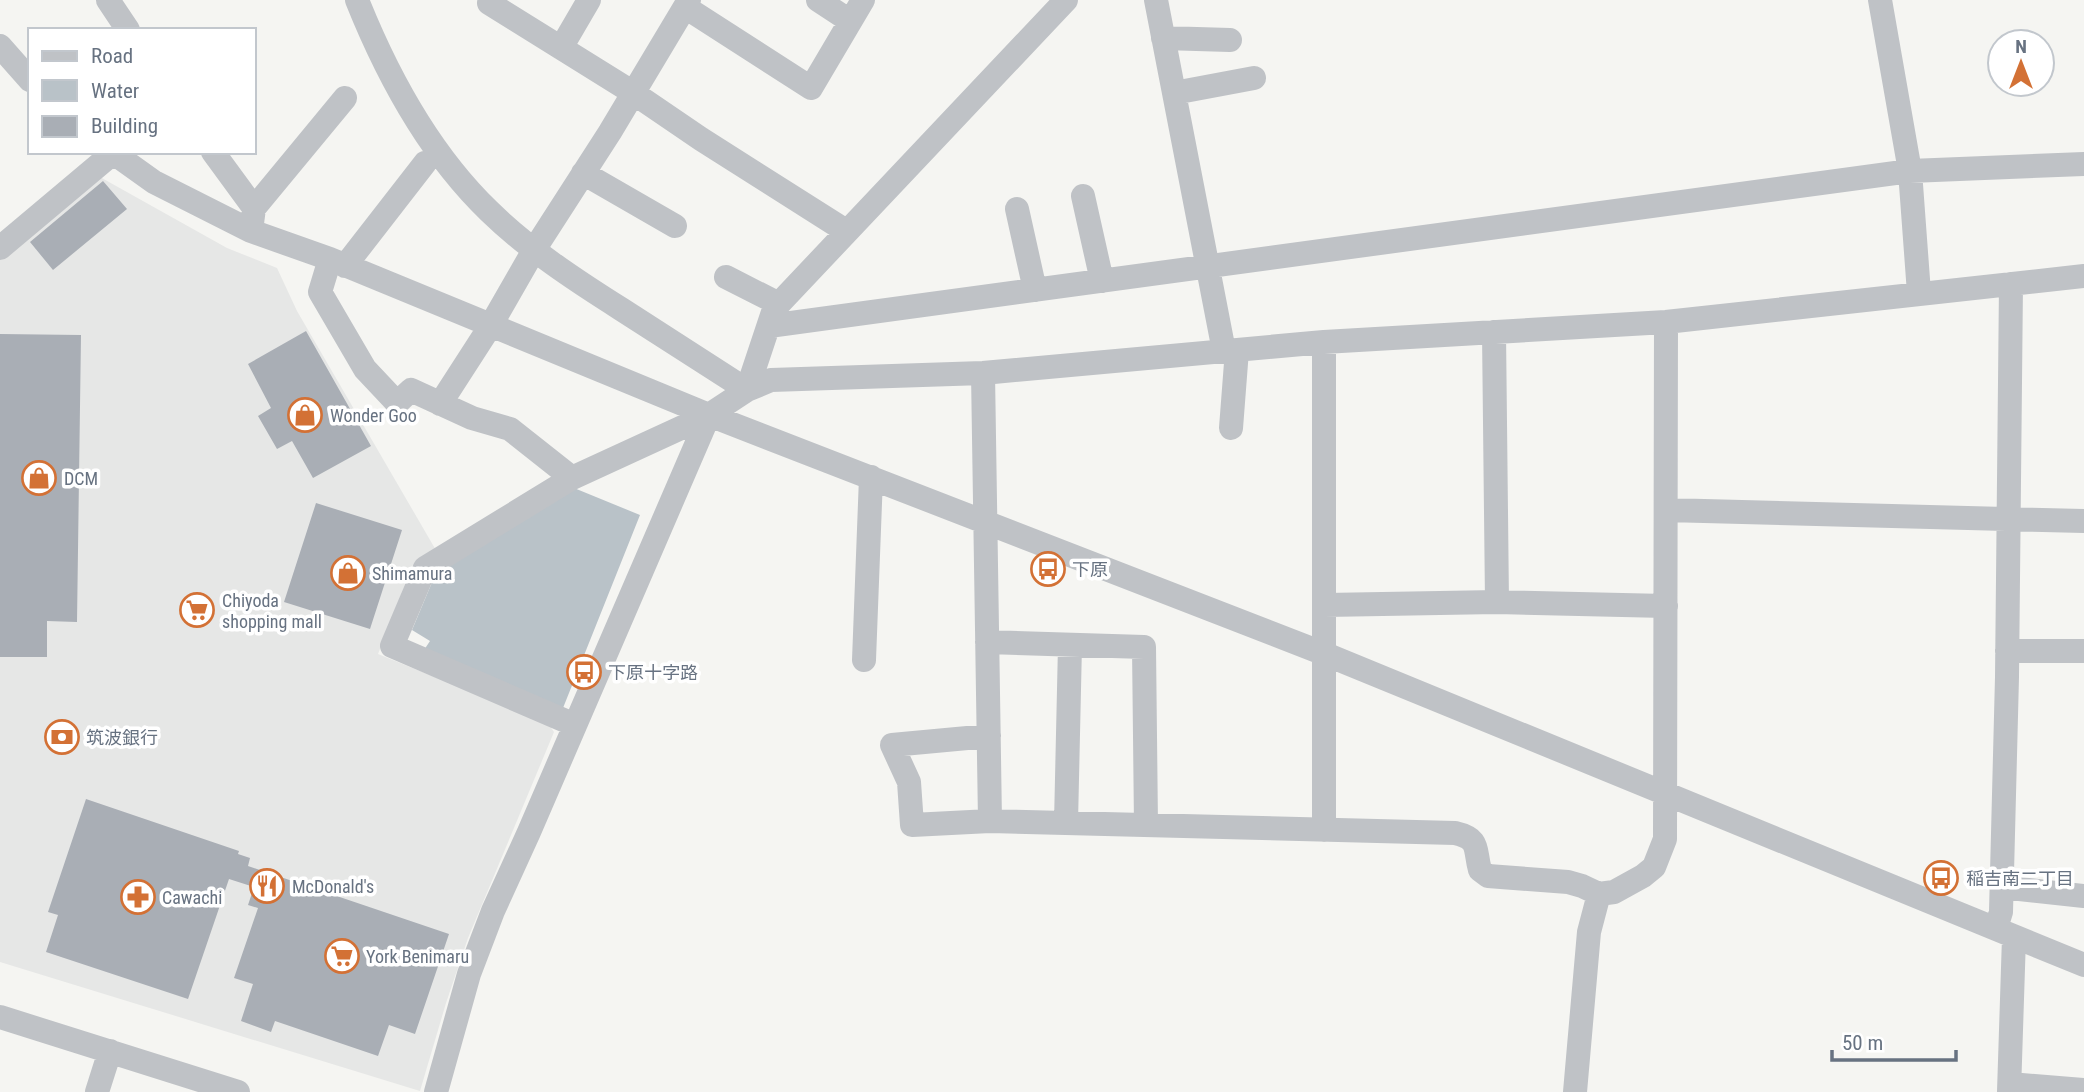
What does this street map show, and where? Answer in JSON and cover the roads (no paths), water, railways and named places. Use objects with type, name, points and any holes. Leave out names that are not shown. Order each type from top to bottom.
[{"type":"street","points":[[108,0],[127,28]]},
{"type":"street","points":[[357,0],[386,65],[428,136],[456,175],[489,211],[568,275],[747,390]]},
{"type":"street","points":[[561,48],[589,0]]},
{"type":"street","points":[[440,404],[687,4],[811,88],[856,10],[818,0]]},
{"type":"street","points":[[747,390],[774,315],[846,231],[1066,0]]},
{"type":"street","points":[[1156,0],[1207,267],[1230,351],[1231,428]]},
{"type":"street","points":[[1880,0],[1910,172],[1919,293]]},
{"type":"street","points":[[489,3],[846,231]]},
{"type":"street","points":[[1163,38],[1230,40]]},
{"type":"street","points":[[0,46],[28,78]]},
{"type":"street","points":[[1174,93],[1254,78]]},
{"type":"street","points":[[253,219],[345,98]]},
{"type":"street","points":[[0,248],[112,154]]},
{"type":"street","points":[[114,154],[154,183],[253,219],[337,262],[709,415],[1325,654],[2084,965]]},
{"type":"street","points":[[214,154],[253,219]]},
{"type":"street","points":[[425,163],[337,262],[320,292],[365,369],[397,403],[411,390],[472,418],[510,429],[572,478]]},
{"type":"street","points":[[726,277],[774,315],[1035,290],[1910,172],[2084,164]]},
{"type":"street","points":[[583,173],[675,226]]},
{"type":"street","points":[[1083,196],[1102,281]]},
{"type":"street","points":[[1017,209],[1035,290]]},
{"type":"street","points":[[575,725],[391,646],[425,568],[572,478],[709,415],[747,390],[771,380],[983,373],[1324,342],[1666,322],[2084,276]]},
{"type":"street","points":[[2011,284],[2001,887],[2001,912],[2005,932],[2009,1088],[2084,1090]]},
{"type":"street","points":[[989,736],[892,745],[909,782],[912,825],[990,821],[1455,833],[1468,836],[1476,844],[1480,870],[1488,876],[1567,882],[1600,894],[1615,892],[1643,876],[1654,867],[1665,839],[1666,322]]},
{"type":"street","points":[[1494,332],[1497,602]]},
{"type":"street","points":[[1324,342],[1324,830]]},
{"type":"street","points":[[983,373],[990,821]]},
{"type":"street","points":[[436,1092],[479,949],[709,415]]},
{"type":"street","points":[[864,660],[871,477]]},
{"type":"street","points":[[1666,510],[2084,521]]},
{"type":"street","points":[[1325,605],[1497,602],[1666,606]]},
{"type":"street","points":[[988,642],[1144,647],[1146,825]]},
{"type":"street","points":[[1066,823],[1070,645]]},
{"type":"street","points":[[2007,651],[2084,652]]},
{"type":"street","points":[[2001,887],[2084,896]]},
{"type":"street","points":[[1575,1092],[1589,932],[1600,894]]},
{"type":"street","points":[[0,1017],[238,1092]]},
{"type":"street","points":[[97,1092],[110,1051]]},
{"type":"water","points":[[574,488],[640,515],[563,708],[424,650],[430,641],[412,630],[438,568]]},
{"type":"place","name":"Wonder Goo","points":[[305,415]]},
{"type":"place","name":"DCM","points":[[39,478]]},
{"type":"place","name":"下原","points":[[1048,569]]},
{"type":"place","name":"Shimamura","points":[[348,573]]},
{"type":"place","name":"Chiyoda shopping mall","points":[[197,610]]},
{"type":"place","name":"下原十字路","points":[[584,672]]},
{"type":"place","name":"筑波銀行","points":[[62,737]]},
{"type":"place","name":"稲吉南二丁目","points":[[1941,878]]},
{"type":"place","name":"McDonald's","points":[[267,886]]},
{"type":"place","name":"Cawachi","points":[[138,897]]},
{"type":"place","name":"York Benimaru","points":[[342,956]]}]
